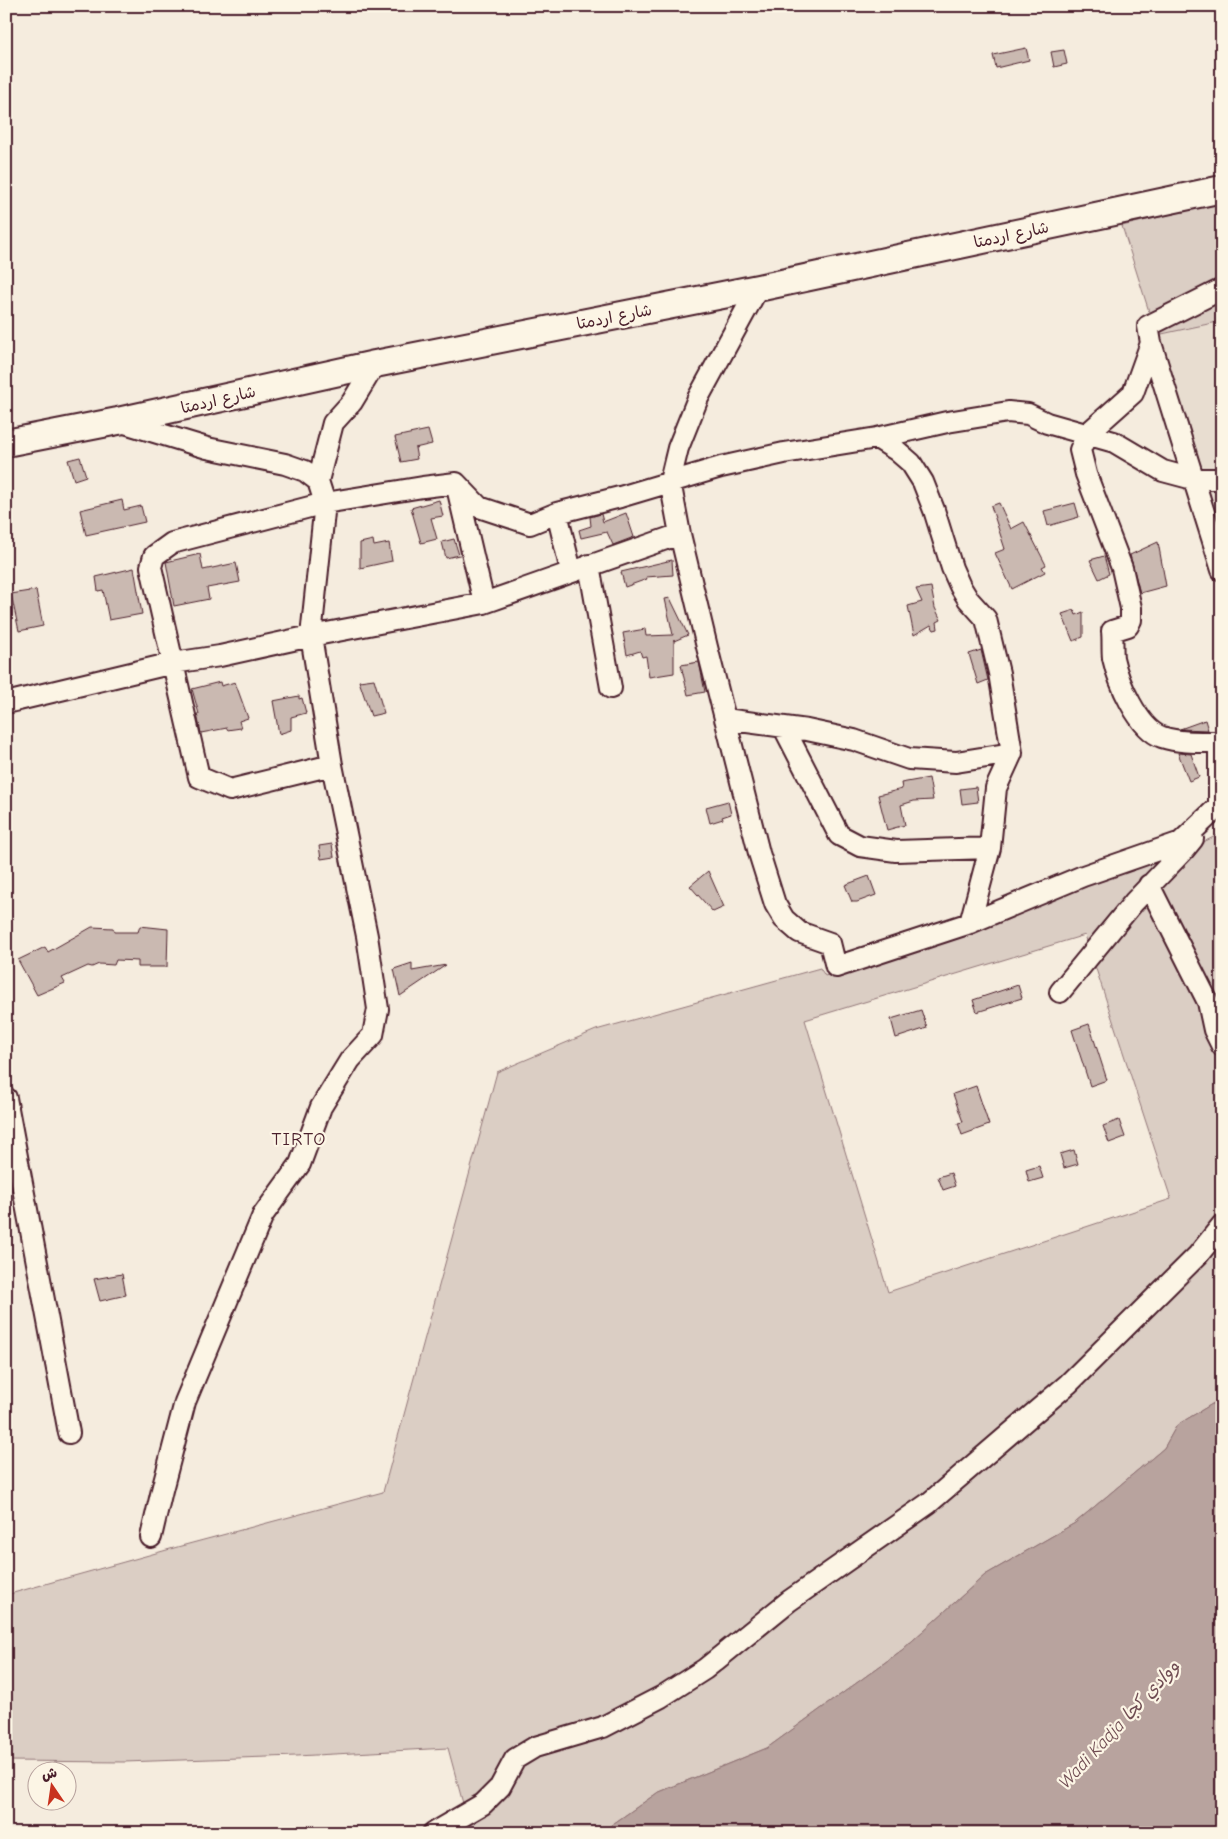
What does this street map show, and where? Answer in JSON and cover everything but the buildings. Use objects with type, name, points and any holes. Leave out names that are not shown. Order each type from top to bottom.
[{"type":"main road","name":"شارع اردمتا","points":[[6,443],[118,421],[375,364],[758,288],[1222,189]]},
{"type":"street","points":[[758,288],[698,398],[678,448],[670,482],[680,534],[759,853],[775,904],[784,919],[799,932],[830,943],[836,967],[970,923],[1083,876],[1181,842],[1221,805]]},
{"type":"street","points":[[1222,289],[1148,326],[1151,342],[1222,570]]},
{"type":"street","points":[[1060,992],[1134,902],[1184,850],[1221,805],[1219,742],[1179,741],[1160,737],[1143,724],[1134,710],[1118,675],[1113,656],[1112,631],[1128,626],[1131,620],[1131,608],[1117,551],[1081,460],[1080,450],[1087,434],[1133,393],[1151,342]]},
{"type":"street","points":[[151,1537],[185,1402],[263,1214],[300,1164],[321,1107],[350,1060],[373,1035],[378,1009],[367,936],[332,765],[310,636],[325,503],[318,481],[333,424],[352,402],[375,364]]},
{"type":"street","points":[[456,483],[478,507],[530,524],[557,513],[721,467],[784,453],[877,438],[947,422],[1008,412],[1028,414],[1047,423],[1114,442],[1163,471],[1193,479],[1222,478]]},
{"type":"street","points":[[118,421],[208,448],[285,464],[305,471],[318,481]]},
{"type":"street","points":[[877,438],[896,450],[911,463],[915,470],[934,510],[952,568],[960,586],[968,599],[986,619],[999,673],[1012,753],[996,788],[990,848],[970,923]]},
{"type":"street","points":[[332,765],[230,790],[199,778],[151,567],[154,556],[172,543],[325,503],[456,483]]},
{"type":"street","points":[[456,483],[484,603]]},
{"type":"street","points":[[557,513],[580,568],[611,688]]},
{"type":"street","points":[[6,703],[173,663],[220,656],[310,636],[484,603],[680,534]]},
{"type":"street","points":[[725,719],[807,730],[854,740],[909,759],[956,762],[1012,753]]},
{"type":"street","points":[[784,728],[839,835],[860,846],[896,851],[990,848]]},
{"type":"street","points":[[1149,885],[1208,1002],[1214,1030],[1222,1046]]},
{"type":"street","points":[[6,1098],[69,1433]]},
{"type":"street","points":[[433,1833],[483,1804],[500,1787],[515,1759],[535,1747],[603,1727],[661,1698],[704,1669],[788,1601],[929,1503],[1068,1384],[1198,1255],[1222,1225]]},
{"type":"shaded area","points":[[1222,202],[1222,285],[1152,321],[1122,226]]},
{"type":"shaded area","points":[[1222,293],[1222,321],[1157,335],[1155,328]]},
{"type":"shaded area","points":[[1222,321],[1222,538],[1157,335]]},
{"type":"shaded area","points":[[1222,833],[1222,1398],[1177,1425],[1164,1448],[1075,1523],[985,1575],[902,1650],[767,1748],[657,1793],[600,1833],[471,1833],[448,1748],[124,1762],[6,1761],[6,1595],[383,1492],[497,1072],[596,1030],[820,968],[825,976],[1195,846]],"holes":[[[1085,935],[1171,1199],[888,1292],[805,1020]]]},
{"type":"water","name":"Wadi Kadja ووادي كجا","points":[[1222,1398],[1222,1833],[600,1833],[657,1793],[767,1748],[902,1650],[985,1575],[1075,1523],[1164,1448],[1177,1425]]},
{"type":"district","name":"TIRTO","points":[[299,1138]]}]
